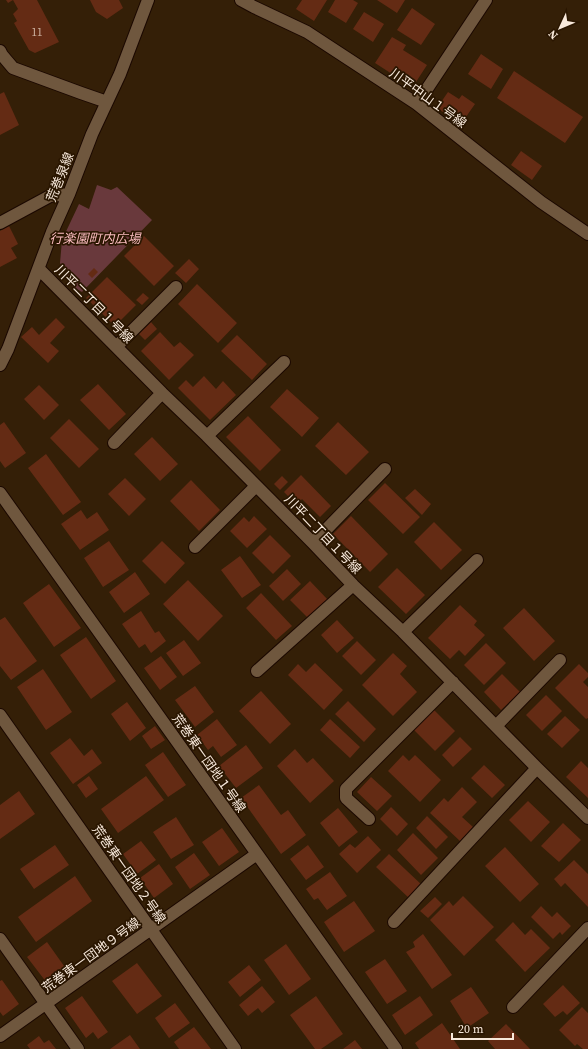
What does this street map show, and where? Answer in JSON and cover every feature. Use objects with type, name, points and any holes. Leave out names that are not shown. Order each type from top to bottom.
[{"type":"street","name":"荒巻泉線","points":[[0,365],[8,349],[52,232],[70,194],[92,134],[120,74],[148,0]]},
{"type":"street","name":"川平中山１号線","points":[[241,0],[307,32],[417,104],[541,202],[588,234]]},
{"type":"street","points":[[417,104],[486,0]]},
{"type":"street","points":[[0,51],[14,68],[108,102]]},
{"type":"street","points":[[0,223],[50,196],[70,194]]},
{"type":"street","name":"川平二丁目１号線","points":[[39,269],[207,436],[353,585],[403,632],[588,818]]},
{"type":"street","points":[[116,346],[176,287]]},
{"type":"street","points":[[207,436],[284,362]]},
{"type":"street","points":[[114,443],[162,392]]},
{"type":"street","points":[[313,543],[386,469]]},
{"type":"street","points":[[195,547],[256,486]]},
{"type":"street","name":"荒巻東一団地１号線","points":[[0,493],[396,1049]]},
{"type":"street","points":[[403,632],[477,560]]},
{"type":"street","points":[[257,671],[353,585]]},
{"type":"street","points":[[496,726],[560,660]]},
{"type":"street","points":[[369,819],[346,798],[346,789],[453,682]]},
{"type":"street","name":"荒巻東一団地２号線","points":[[0,715],[235,1049]]},
{"type":"street","points":[[394,922],[537,768]]},
{"type":"street","name":"荒巻東一団地９号線","points":[[0,1036],[257,854]]},
{"type":"street","points":[[513,1007],[588,928]]},
{"type":"street","points":[[0,939],[78,1049]]},
{"type":"green space","name":"行楽園町内広場","points":[[97,185],[111,190],[117,187],[152,220],[82,292],[73,287],[60,263],[62,240],[79,204],[89,209]]},
{"type":"building","points":[[6,0],[13,0],[8,3]]},
{"type":"building","points":[[13,0],[37,0],[59,42],[35,53],[29,50],[14,23],[17,21],[13,14],[18,9]]},
{"type":"building","points":[[90,0],[119,0],[123,8],[107,19],[96,12]]},
{"type":"building","points":[[302,0],[327,0],[314,21],[296,9]]},
{"type":"building","points":[[335,0],[353,0],[358,3],[346,23],[328,12]]},
{"type":"building","points":[[377,0],[405,0],[397,13]]},
{"type":"building","points":[[412,8],[435,24],[421,45],[397,30]]},
{"type":"building","points":[[364,12],[384,24],[373,42],[353,29]]},
{"type":"building","points":[[392,37],[406,45],[403,50],[427,65],[416,82],[409,78],[406,83],[375,63]]},
{"type":"building","points":[[481,54],[503,69],[491,89],[468,74]]},
{"type":"building","points":[[514,71],[583,117],[565,143],[497,98]]},
{"type":"building","points":[[4,92],[19,125],[0,135],[0,94]]},
{"type":"building","points":[[448,92],[459,99],[462,95],[475,104],[461,124],[437,108]]},
{"type":"building","points":[[521,151],[542,166],[532,180],[511,165]]},
{"type":"building","points":[[9,226],[18,244],[11,248],[17,258],[0,267],[0,231]]},
{"type":"building","points":[[144,236],[174,266],[154,286],[124,256]]},
{"type":"building","points":[[189,259],[199,269],[186,283],[175,273]]},
{"type":"building","points":[[94,268],[98,272],[92,278],[88,274]]},
{"type":"building","points":[[107,277],[136,305],[115,326],[86,298]]},
{"type":"building","points":[[197,284],[237,323],[218,343],[178,304]]},
{"type":"building","points":[[143,293],[149,298],[142,305],[136,300]]},
{"type":"building","points":[[56,318],[65,327],[50,343],[59,351],[48,363],[21,337],[32,327],[39,335]]},
{"type":"building","points":[[151,322],[157,329],[145,340],[139,334]]},
{"type":"building","points":[[160,332],[174,347],[180,342],[194,355],[169,380],[141,351]]},
{"type":"building","points":[[237,335],[267,364],[252,380],[221,351]]},
{"type":"building","points":[[204,376],[216,389],[223,381],[236,395],[210,420],[178,388],[186,380],[193,387]]},
{"type":"building","points":[[98,384],[126,414],[109,430],[80,400]]},
{"type":"building","points":[[39,385],[59,405],[44,420],[24,399]]},
{"type":"building","points":[[287,389],[319,418],[302,437],[270,407]]},
{"type":"building","points":[[248,416],[281,450],[260,471],[226,437]]},
{"type":"building","points":[[69,419],[99,449],[79,468],[50,438]]},
{"type":"building","points":[[4,422],[26,453],[5,468],[0,461],[0,425]]},
{"type":"building","points":[[338,422],[369,452],[346,475],[315,446]]},
{"type":"building","points":[[152,437],[178,464],[160,481],[134,454]]},
{"type":"building","points":[[46,454],[81,502],[63,515],[28,468]]},
{"type":"building","points":[[301,475],[331,506],[320,517],[302,499],[297,505],[284,492]]},
{"type":"building","points":[[282,476],[288,482],[280,490],[274,484]]},
{"type":"building","points":[[125,478],[146,499],[129,516],[108,494]]},
{"type":"building","points":[[191,480],[220,510],[199,531],[170,501]]},
{"type":"building","points":[[385,483],[420,517],[403,534],[368,500]]},
{"type":"building","points":[[415,489],[431,504],[422,515],[405,498]]},
{"type":"building","points":[[81,510],[87,519],[97,512],[109,530],[80,550],[61,524]]},
{"type":"building","points":[[254,516],[267,529],[247,548],[230,531],[244,517],[249,522]]},
{"type":"building","points":[[351,516],[388,554],[370,572],[333,534]]},
{"type":"building","points":[[434,522],[462,550],[441,570],[414,542]]},
{"type":"building","points":[[270,535],[291,556],[273,574],[252,553]]},
{"type":"building","points":[[109,541],[129,570],[103,587],[84,558]]},
{"type":"building","points":[[162,541],[185,563],[165,584],[142,561]]},
{"type":"building","points":[[240,556],[261,585],[242,598],[221,570]]},
{"type":"building","points":[[397,568],[425,595],[406,614],[378,587]]},
{"type":"building","points":[[287,569],[301,584],[283,601],[269,586]]},
{"type":"building","points":[[135,572],[150,594],[124,613],[109,592]]},
{"type":"building","points":[[188,580],[223,616],[198,641],[163,604]]},
{"type":"building","points":[[310,581],[328,600],[309,619],[290,600]]},
{"type":"building","points":[[49,584],[81,628],[54,647],[23,603]]},
{"type":"building","points":[[261,593],[292,626],[276,640],[246,608]]},
{"type":"building","points":[[460,605],[477,621],[474,625],[485,635],[465,656],[459,650],[450,659],[428,638]]},
{"type":"building","points":[[524,608],[555,641],[534,661],[503,628]]},
{"type":"building","points":[[141,611],[155,633],[159,631],[166,641],[151,653],[145,644],[139,648],[122,624]]},
{"type":"building","points":[[5,617],[37,661],[11,680],[0,666],[0,620]]},
{"type":"building","points":[[337,620],[354,638],[337,653],[321,635]]},
{"type":"building","points":[[86,637],[116,681],[91,699],[60,655]]},
{"type":"building","points":[[184,640],[201,663],[183,676],[166,653]]},
{"type":"building","points":[[357,641],[376,660],[361,675],[342,656]]},
{"type":"building","points":[[486,643],[506,663],[484,685],[464,665]]},
{"type":"building","points":[[393,653],[407,666],[400,674],[417,692],[393,716],[362,685]]},
{"type":"building","points":[[161,656],[177,677],[160,690],[144,668]]},
{"type":"building","points":[[315,663],[343,690],[324,710],[288,675],[298,664],[306,672]]},
{"type":"building","points":[[579,664],[588,673],[588,677],[583,682],[588,687],[588,718],[586,719],[555,688]]},
{"type":"building","points":[[43,669],[72,712],[46,730],[17,687]]},
{"type":"building","points":[[502,674],[520,692],[501,710],[484,692]]},
{"type":"building","points":[[195,686],[214,712],[195,727],[175,700]]},
{"type":"building","points":[[261,691],[291,724],[270,744],[239,711]]},
{"type":"building","points":[[546,695],[562,711],[542,731],[526,715]]},
{"type":"building","points":[[348,701],[376,729],[364,742],[335,714]]},
{"type":"building","points":[[127,702],[146,728],[130,741],[111,714]]},
{"type":"building","points":[[434,710],[455,731],[435,751],[414,730]]},
{"type":"building","points":[[565,716],[580,730],[562,748],[547,734]]},
{"type":"building","points":[[217,719],[237,745],[221,757],[213,746],[208,750],[197,735]]},
{"type":"building","points":[[330,719],[360,747],[350,758],[320,730]]},
{"type":"building","points":[[155,726],[165,740],[151,749],[142,736]]},
{"type":"building","points":[[460,737],[472,749],[453,767],[442,755]]},
{"type":"building","points":[[70,738],[84,756],[92,749],[102,763],[73,784],[50,753]]},
{"type":"building","points":[[246,745],[263,768],[236,788],[219,766]]},
{"type":"building","points":[[295,749],[307,763],[313,758],[334,781],[310,803],[277,766]]},
{"type":"building","points":[[163,752],[186,785],[168,797],[145,765]]},
{"type":"building","points":[[403,755],[409,761],[415,755],[441,780],[420,802],[388,771]]},
{"type":"building","points":[[581,761],[588,768],[588,798],[566,777]]},
{"type":"building","points":[[484,765],[505,785],[492,798],[471,778]]},
{"type":"building","points":[[89,776],[98,789],[86,798],[77,785]]},
{"type":"building","points":[[146,776],[164,800],[118,833],[101,809]]},
{"type":"building","points":[[371,777],[392,796],[377,811],[357,792]]},
{"type":"building","points":[[259,785],[281,815],[288,810],[306,835],[281,854],[241,798]]},
{"type":"building","points":[[462,787],[477,802],[462,817],[473,827],[460,841],[430,813],[444,798],[448,802]]},
{"type":"building","points":[[19,791],[35,814],[0,839],[0,805]]},
{"type":"building","points":[[528,801],[550,822],[531,842],[509,820]]},
{"type":"building","points":[[391,807],[408,824],[397,836],[380,819]]},
{"type":"building","points":[[338,808],[358,832],[339,847],[320,823]]},
{"type":"building","points":[[427,816],[448,837],[436,849],[416,828]]},
{"type":"building","points":[[176,817],[194,845],[171,859],[153,832]]},
{"type":"building","points":[[563,823],[581,840],[559,862],[541,846]]},
{"type":"building","points":[[222,828],[239,852],[219,866],[202,842]]},
{"type":"building","points":[[413,833],[438,858],[421,875],[397,850]]},
{"type":"building","points":[[368,836],[381,850],[357,873],[339,854],[350,844],[355,848]]},
{"type":"building","points":[[141,841],[156,860],[137,874],[123,854]]},
{"type":"building","points":[[55,845],[69,865],[34,889],[20,869]]},
{"type":"building","points":[[308,845],[324,867],[306,880],[290,859]]},
{"type":"building","points":[[505,847],[539,884],[520,902],[485,866]]},
{"type":"building","points":[[194,853],[210,875],[190,889],[175,867]]},
{"type":"building","points":[[389,854],[423,886],[410,899],[376,867]]},
{"type":"building","points":[[574,860],[588,874],[588,907],[565,883],[561,887],[554,879]]},
{"type":"building","points":[[159,864],[173,884],[154,898],[140,878]]},
{"type":"building","points":[[330,872],[347,896],[327,910],[318,898],[314,900],[306,889]]},
{"type":"building","points":[[75,876],[92,901],[36,942],[18,917]]},
{"type":"building","points":[[463,896],[494,927],[464,956],[430,920],[449,901],[453,906]]},
{"type":"building","points":[[435,897],[442,904],[428,918],[420,911]]},
{"type":"building","points":[[354,901],[375,931],[344,952],[324,922]]},
{"type":"building","points":[[541,906],[552,917],[557,912],[571,926],[562,935],[560,932],[553,939],[531,917]]},
{"type":"building","points":[[513,922],[525,935],[531,929],[550,948],[525,972],[495,940]]},
{"type":"building","points":[[423,934],[452,975],[432,989],[406,952],[415,947],[413,942]]},
{"type":"building","points":[[47,942],[69,973],[50,987],[27,957]]},
{"type":"building","points":[[286,944],[311,979],[289,995],[264,960]]},
{"type":"building","points":[[385,959],[407,991],[387,1004],[365,972]]},
{"type":"building","points":[[137,963],[162,996],[137,1014],[112,981]]},
{"type":"building","points":[[249,965],[261,980],[240,997],[228,982]]},
{"type":"building","points":[[2,980],[19,1004],[3,1016],[0,1012],[0,981]]},
{"type":"building","points":[[563,985],[580,1003],[567,1015],[563,1011],[555,1017],[543,1004]]},
{"type":"building","points":[[262,986],[275,1002],[262,1013],[258,1008],[248,1016],[239,1005]]},
{"type":"building","points":[[471,987],[489,1013],[467,1028],[450,1001]]},
{"type":"building","points":[[82,996],[108,1032],[98,1039],[93,1032],[86,1038],[65,1008]]},
{"type":"building","points":[[316,996],[343,1034],[321,1049],[315,1049],[290,1015]]},
{"type":"building","points":[[420,996],[433,1015],[405,1035],[392,1015]]},
{"type":"building","points":[[175,1003],[190,1023],[169,1038],[155,1018]]},
{"type":"building","points":[[582,1007],[588,1013],[588,1049],[583,1049],[577,1044],[575,1046],[559,1030]]},
{"type":"building","points":[[442,1023],[460,1049],[419,1049],[415,1043]]},
{"type":"building","points":[[506,1024],[530,1049],[495,1049],[488,1041]]},
{"type":"building","points":[[194,1027],[211,1049],[179,1049],[174,1042]]},
{"type":"building","points":[[130,1035],[140,1049],[110,1049]]},
{"type":"building","points":[[39,1036],[44,1043],[49,1040],[56,1049],[30,1049],[27,1045]]},
{"type":"building","points":[[355,1040],[362,1049],[343,1049]]}]
